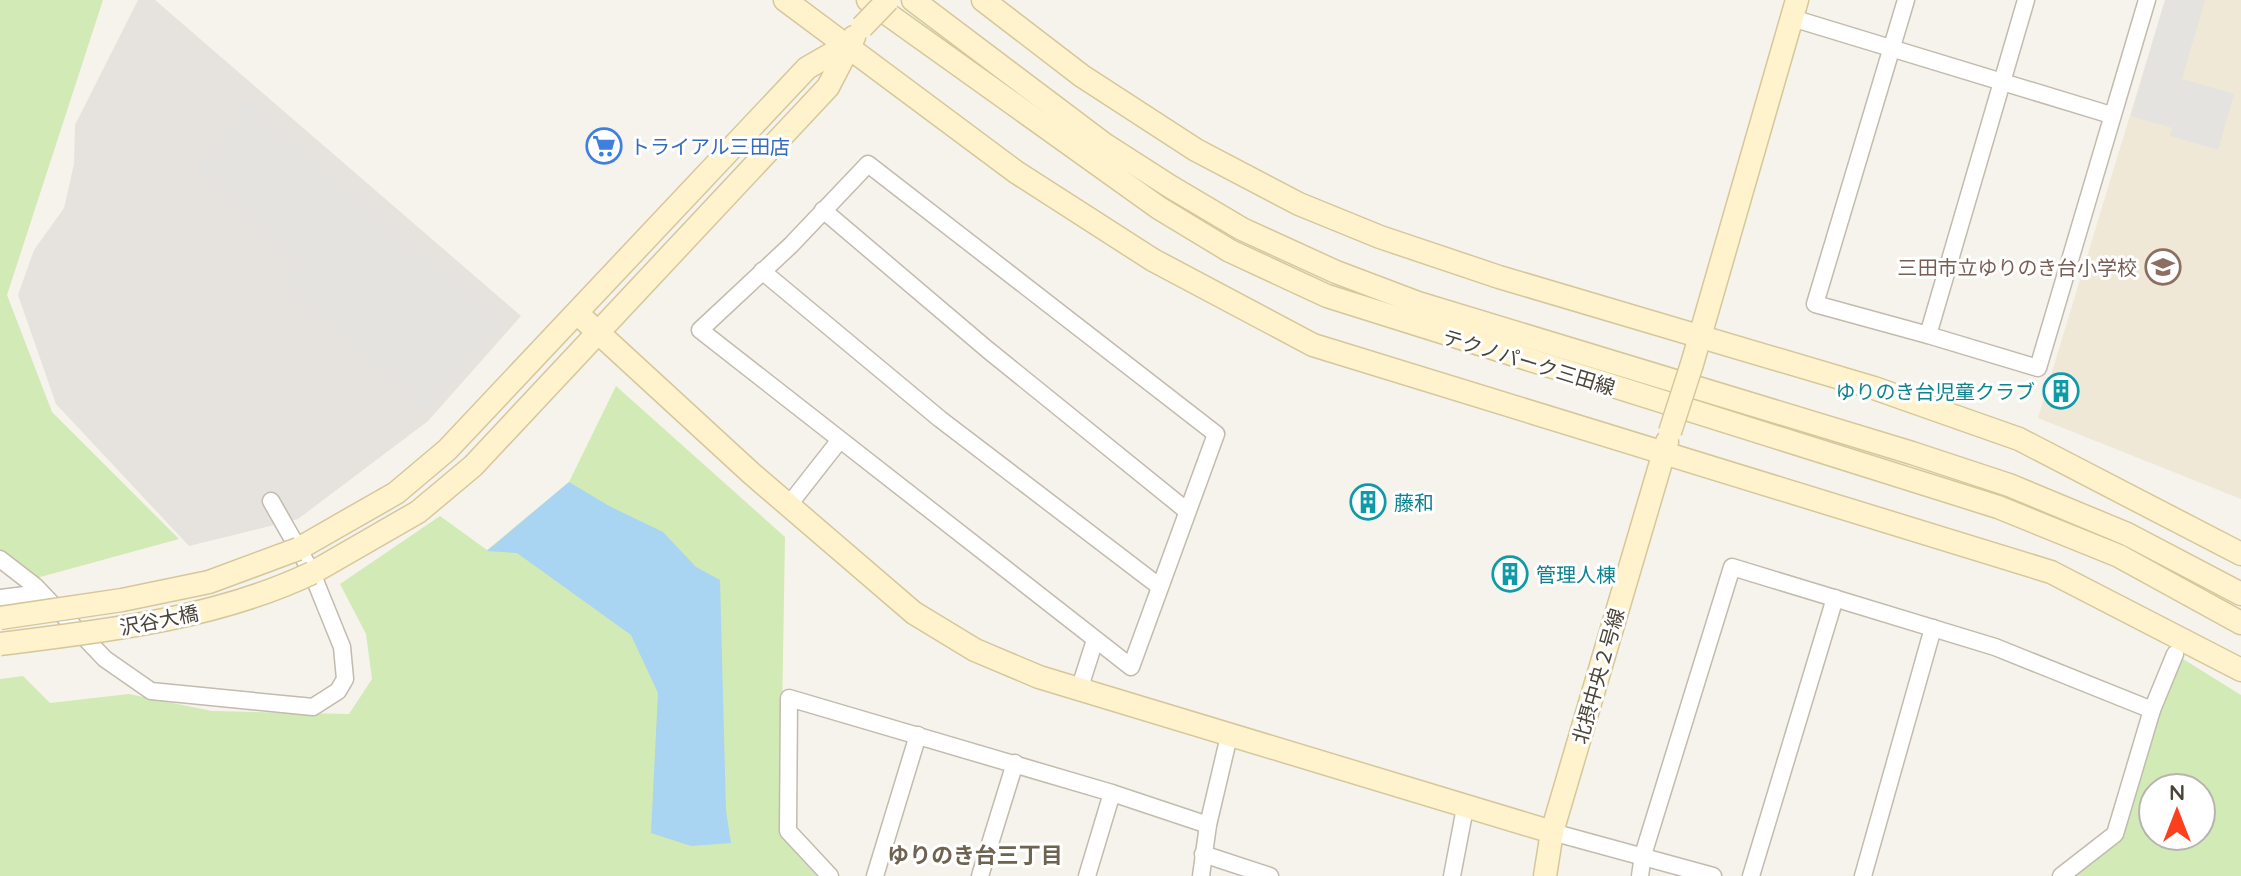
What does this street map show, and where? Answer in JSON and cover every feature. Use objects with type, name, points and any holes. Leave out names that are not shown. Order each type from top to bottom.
[{"type":"main road","points":[[785,0],[1016,172],[1142,253],[1313,345],[2051,572],[2241,670]]},
{"type":"main road","name":"テクノパーク三田線","points":[[868,0],[1159,208],[1230,251],[1327,296],[1998,507],[2119,556],[2241,623]]},
{"type":"main road","points":[[847,45],[888,0]]},
{"type":"main road","name":"テクノパーク三田線","points":[[913,0],[1104,144],[1242,229],[1336,272],[1418,303],[2009,485],[2127,534],[2241,594]]},
{"type":"main road","points":[[983,0],[1094,84],[1196,150],[1299,204],[1380,237],[1499,277],[1874,388],[2019,439],[2241,554]]},
{"type":"main road","points":[[1701,335],[1795,9]]},
{"type":"main road","name":"沢谷大橋","points":[[0,618],[122,600],[209,582],[298,549],[396,493],[447,450],[807,68],[847,45]]},
{"type":"main road","name":"沢谷大橋","points":[[0,644],[199,613],[312,573],[418,512],[462,475],[599,335],[828,87],[847,45]]},
{"type":"main road","points":[[578,314],[788,506],[914,613],[975,650],[1079,690],[1552,832]]},
{"type":"main road","name":"北摂中央２号線","points":[[1545,876],[1552,832],[1701,335]]},
{"type":"street","points":[[1906,0],[1815,304],[2038,368],[2147,0]]},
{"type":"street","points":[[1928,335],[2026,0]]},
{"type":"street","points":[[1795,9],[1891,48],[2111,115]]},
{"type":"street","points":[[868,164],[1216,434],[1131,667],[700,330],[823,210],[868,164]]},
{"type":"street","points":[[823,210],[988,350],[1187,511]]},
{"type":"street","points":[[762,271],[940,419],[1160,587]]},
{"type":"street","points":[[788,506],[839,441]]},
{"type":"street","points":[[0,559],[41,593],[105,659],[151,691],[313,707],[338,691],[345,679],[342,647],[312,573],[271,501]]},
{"type":"street","points":[[1640,876],[1643,855],[1732,567],[1995,647],[2152,710]]},
{"type":"street","points":[[0,598],[41,593]]},
{"type":"street","points":[[1751,876],[1835,598]]},
{"type":"street","points":[[1863,876],[1933,628]]},
{"type":"street","points":[[1079,690],[1095,640]]},
{"type":"street","points":[[2061,876],[2115,834],[2152,710],[2175,654]]},
{"type":"street","points":[[830,876],[788,831],[789,698],[1015,763],[1208,825]]},
{"type":"street","points":[[875,876],[918,735]]},
{"type":"street","points":[[1201,876],[1208,825],[1229,736]]},
{"type":"street","points":[[980,876],[1015,763]]},
{"type":"street","points":[[1087,876],[1112,793]]},
{"type":"street","points":[[1452,876],[1465,808]]},
{"type":"street","points":[[1552,832],[1713,876]]},
{"type":"street","points":[[1203,854],[1270,876]]},
{"type":"shaded area","points":[[138,0],[155,0],[521,316],[428,421],[298,519],[189,546],[56,404],[18,295],[34,250],[64,208],[74,164],[75,125]]},
{"type":"shaded area","name":"三田市立ゆりのき台小学校","points":[[2165,0],[2241,0],[2241,499],[2038,418]]},
{"type":"shaded area","points":[[2165,0],[2205,0],[2182,79],[2234,94],[2218,150],[2170,136],[2172,128],[2131,116]]},
{"type":"shaded area","points":[[248,100],[358,199],[505,320],[423,414],[356,349],[278,281],[296,261],[194,172]]},
{"type":"green space","points":[[0,0],[103,0],[7,295],[52,412],[179,539],[22,582],[0,550]]},
{"type":"green space","points":[[616,386],[785,537],[780,835],[817,876],[0,876],[0,679],[23,676],[50,703],[129,694],[212,711],[349,714],[372,679],[366,634],[340,584],[440,516],[487,550],[569,482]]},
{"type":"green space","points":[[2175,654],[2241,695],[2241,876],[2057,876],[2115,834]]},
{"type":"water","points":[[569,482],[609,506],[663,532],[696,567],[720,580],[726,811],[731,843],[691,846],[651,833],[658,693],[631,635],[517,553],[487,551]]},
{"type":"place","name":"トライアル三田店","points":[[604,146]]},
{"type":"place","name":"三田市立ゆりのき台小学校","points":[[2163,267]]},
{"type":"place","name":"ゆりのき台児童クラブ","points":[[2061,391]]},
{"type":"place","name":"藤和","points":[[1368,502]]},
{"type":"place","name":"管理人棟","points":[[1510,574]]},
{"type":"district","name":"ゆりのき台三丁目","points":[[975,855]]}]
